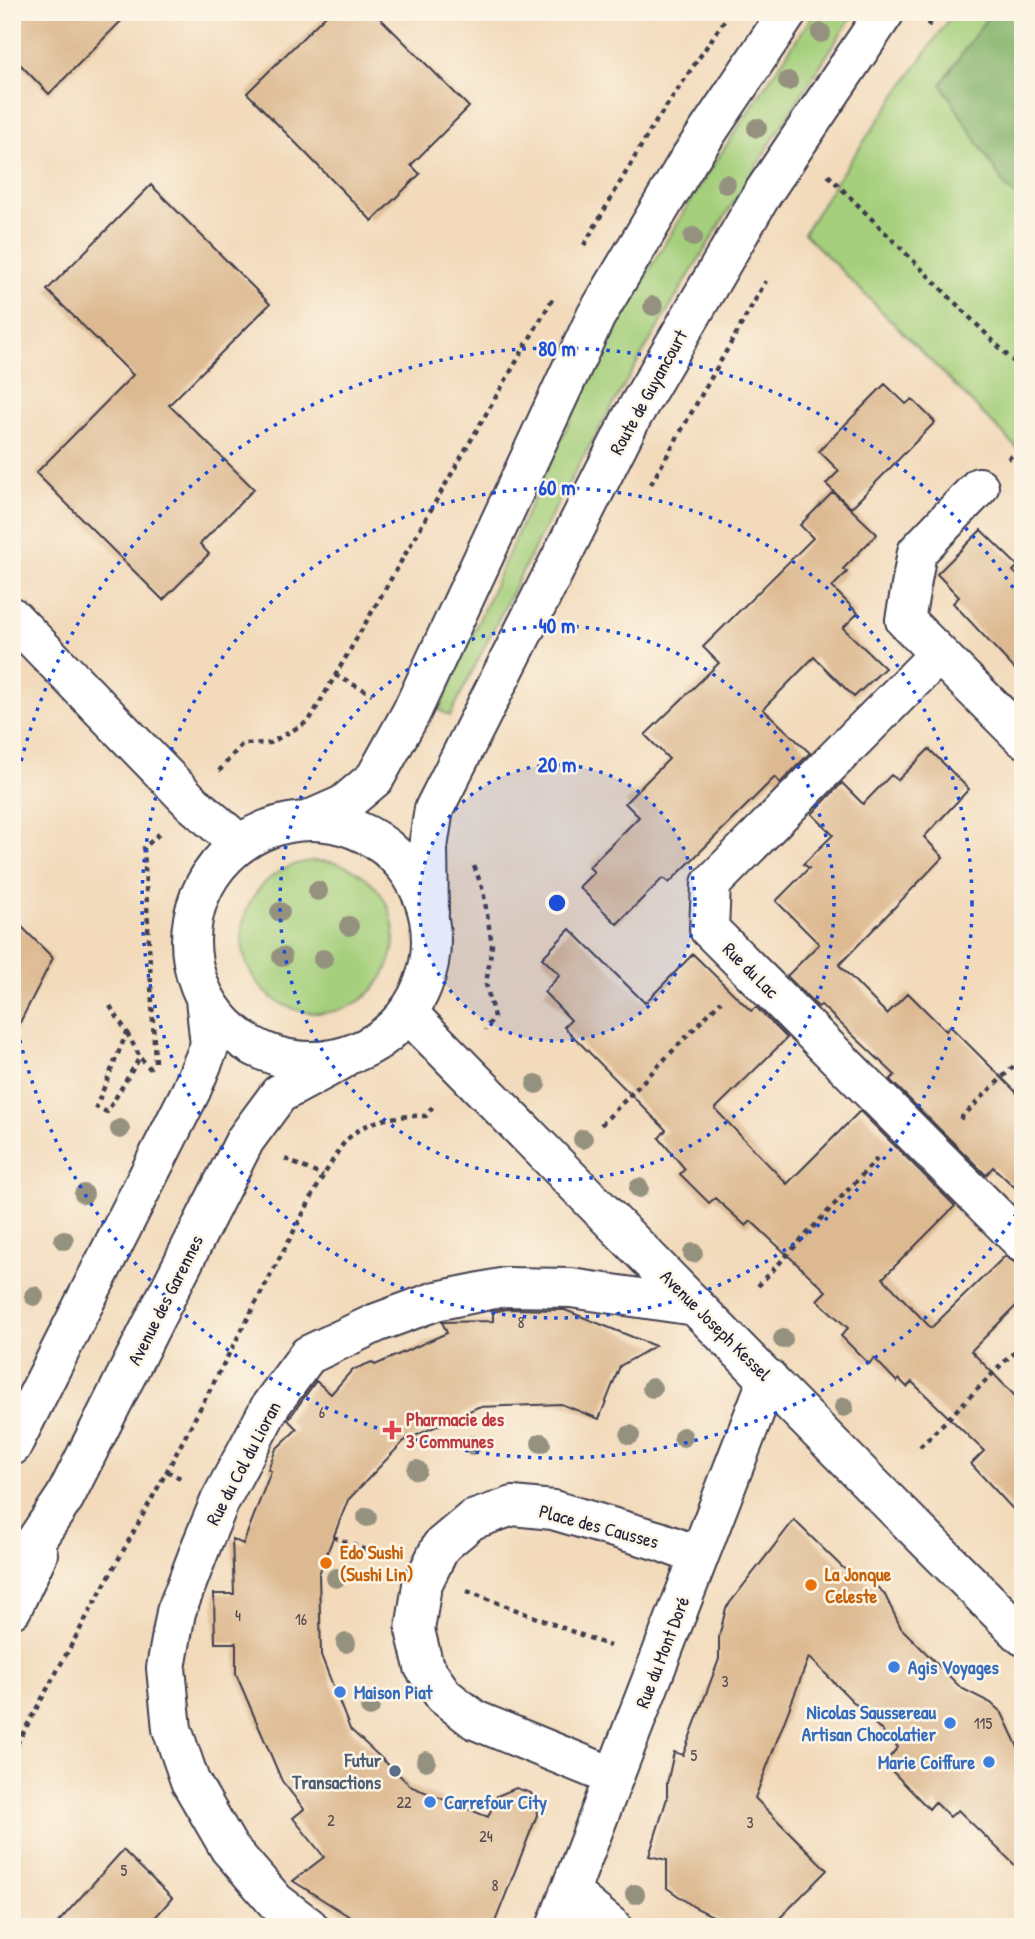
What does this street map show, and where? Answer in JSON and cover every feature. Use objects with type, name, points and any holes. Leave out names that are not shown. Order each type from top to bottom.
[{"type":"street","points":[[12,1446],[191,1091],[210,1045],[205,999],[193,967],[191,932],[198,898],[215,868],[240,844],[272,827],[309,820],[343,805],[375,778],[411,713],[597,316],[688,161],[788,12]]},
{"type":"street","name":"Route de Guyancourt","points":[[429,913],[428,847],[434,809],[632,417],[761,196],[884,12]]},
{"type":"street","points":[[979,487],[917,552],[905,620],[1023,738]]},
{"type":"street","points":[[12,617],[192,803],[240,844]]},
{"type":"street","name":"Rue du Lac","points":[[938,655],[711,884],[709,929],[1023,1242]]},
{"type":"street","points":[[205,999],[232,1032],[267,1054],[308,1062],[349,1056],[382,1039],[409,1014],[425,983],[433,948],[429,913],[413,875],[386,845],[349,826],[309,820]]},
{"type":"street","name":"Avenue Joseph Kessel","points":[[409,1014],[866,1480],[1023,1636]]},
{"type":"street","name":"Avenue des Garennes","points":[[12,1576],[65,1497],[245,1140],[279,1094],[349,1056]]},
{"type":"street","name":"Rue du Col du Lioran","points":[[309,1927],[276,1902],[229,1848],[190,1781],[172,1729],[166,1668],[176,1612],[202,1544],[220,1501],[271,1405],[308,1355],[376,1323],[436,1301],[505,1287],[571,1288],[695,1306]]},
{"type":"street","name":"Rue du Mont Doré","points":[[563,1909],[768,1378]]},
{"type":"street","points":[[12,1609],[65,1497]]},
{"type":"street","name":"Place des Causses","points":[[614,1777],[475,1720],[444,1696],[425,1667],[415,1630],[422,1585],[441,1546],[472,1520],[513,1506],[553,1510],[659,1541],[699,1556]]},
{"type":"street","points":[[563,1909],[612,1927]]},
{"type":"path","points":[[582,248],[650,129],[730,12]]},
{"type":"path","points":[[921,35],[937,12]]},
{"type":"path","points":[[820,186],[827,174],[1023,371]]},
{"type":"path","points":[[647,490],[771,271]]},
{"type":"path","points":[[335,676],[555,295]]},
{"type":"path","points":[[601,1125],[750,970]]},
{"type":"path","points":[[110,1006],[140,1057],[156,1075]]},
{"type":"path","points":[[127,1032],[96,1107],[107,1112],[140,1057]]},
{"type":"path","points":[[758,1286],[890,1145],[947,1133],[1023,1057]]},
{"type":"path","points":[[12,1753],[167,1471],[323,1176]]},
{"type":"path","points":[[919,1447],[1023,1343]]},
{"type":"path","points":[[333,1537],[610,1646]]},
{"type":"green space","points":[[815,12],[855,12],[718,227],[620,392],[553,514],[450,716],[439,710],[543,477],[588,385],[682,214]]},
{"type":"green space","points":[[954,12],[994,12],[988,16],[1006,188],[1023,200],[1023,454],[804,233],[835,183]]},
{"type":"green space","points":[[994,12],[1023,12],[1023,200],[1006,188],[941,84],[988,16]]},
{"type":"green space","points":[[318,861],[347,867],[372,883],[388,908],[394,937],[388,966],[372,991],[347,1007],[318,1013],[289,1007],[264,991],[248,966],[242,937],[248,908],[264,883],[289,867]]},
{"type":"building","points":[[12,12],[130,12],[49,94],[12,56]]},
{"type":"building","points":[[329,12],[374,12],[469,107],[411,165],[420,174],[372,221],[247,93]]},
{"type":"building","points":[[151,185],[270,304],[169,405],[254,489],[200,544],[209,554],[163,600],[36,473],[133,375],[47,290]]},
{"type":"building","points":[[885,384],[906,404],[912,399],[935,422],[851,508],[826,484],[839,471],[819,451]]},
{"type":"building","points":[[833,492],[877,534],[843,569],[847,572],[832,587],[858,613],[843,628],[885,668],[854,697],[814,657],[763,709],[810,753],[780,783],[775,777],[669,883],[663,878],[617,924],[579,887],[594,872],[589,867],[639,817],[625,803],[669,759],[645,735],[719,663],[703,647],[813,538],[800,525]]},
{"type":"building","points":[[981,530],[1018,566],[1013,571],[1023,581],[1023,678],[953,603],[959,597],[937,574]]},
{"type":"building","points":[[929,749],[969,789],[924,837],[943,857],[839,965],[887,1014],[908,993],[946,1031],[950,1026],[1023,1099],[1023,1195],[993,1167],[986,1175],[890,1080],[895,1075],[787,976],[819,944],[776,901],[809,868],[803,864],[833,835],[812,814],[842,783],[863,804],[891,775],[898,780]]},
{"type":"building","points":[[12,917],[53,958],[12,1038]]},
{"type":"building","points":[[570,929],[645,1003],[693,954],[751,1011],[756,1007],[787,1038],[715,1109],[787,1184],[860,1111],[955,1206],[883,1278],[931,1328],[1005,1256],[1017,1264],[1023,1264],[1023,1299],[971,1351],[1023,1404],[1023,1520],[971,1464],[984,1451],[912,1382],[907,1387],[899,1379],[897,1382],[874,1358],[869,1364],[841,1336],[848,1328],[817,1300],[826,1291],[751,1221],[746,1226],[715,1198],[709,1203],[680,1174],[685,1169],[659,1138],[666,1130],[564,1027],[571,1020],[544,992],[560,975],[542,958]]},
{"type":"building","points":[[507,1309],[565,1310],[655,1346],[620,1366],[599,1419],[561,1404],[478,1407],[404,1441],[348,1500],[319,1574],[321,1655],[350,1729],[412,1787],[488,1817],[497,1796],[516,1788],[531,1793],[536,1803],[537,1815],[493,1927],[366,1927],[293,1881],[324,1857],[293,1818],[304,1809],[282,1781],[236,1674],[236,1643],[215,1643],[214,1594],[234,1594],[232,1539],[243,1544],[271,1471],[268,1469],[276,1449],[297,1429],[288,1420],[316,1381],[331,1394],[352,1370],[372,1362],[375,1365],[447,1333],[442,1322],[493,1321],[493,1312]]},
{"type":"building","points":[[794,1520],[843,1568],[884,1593],[901,1628],[961,1688],[991,1703],[1002,1713],[1023,1758],[1023,1873],[958,1810],[950,1817],[935,1802],[929,1809],[890,1769],[894,1765],[888,1759],[898,1747],[809,1657],[755,1798],[827,1870],[771,1927],[727,1927],[721,1920],[694,1907],[667,1888],[667,1860],[649,1856],[667,1798],[667,1784],[674,1752],[683,1755],[719,1659],[719,1637],[726,1608]]},
{"type":"building","points":[[123,1850],[172,1898],[147,1927],[54,1927]]},
{"type":"place","name":"Pharmacie des 3 Communes","points":[[392,1430]]},
{"type":"place","name":"Edo Sushi (Sushi Lin)","points":[[326,1563]]},
{"type":"place","name":"La Jonque Celeste","points":[[811,1585]]},
{"type":"place","name":"Agis Voyages","points":[[894,1667]]},
{"type":"place","name":"Maison Piat","points":[[340,1692]]},
{"type":"place","name":"Nicolas Saussereau Artisan Chocolatier","points":[[950,1723]]},
{"type":"place","name":"Marie Coiffure","points":[[989,1762]]},
{"type":"place","name":"Futur Transactions","points":[[395,1771]]},
{"type":"place","name":"Carrefour City","points":[[430,1802]]}]
